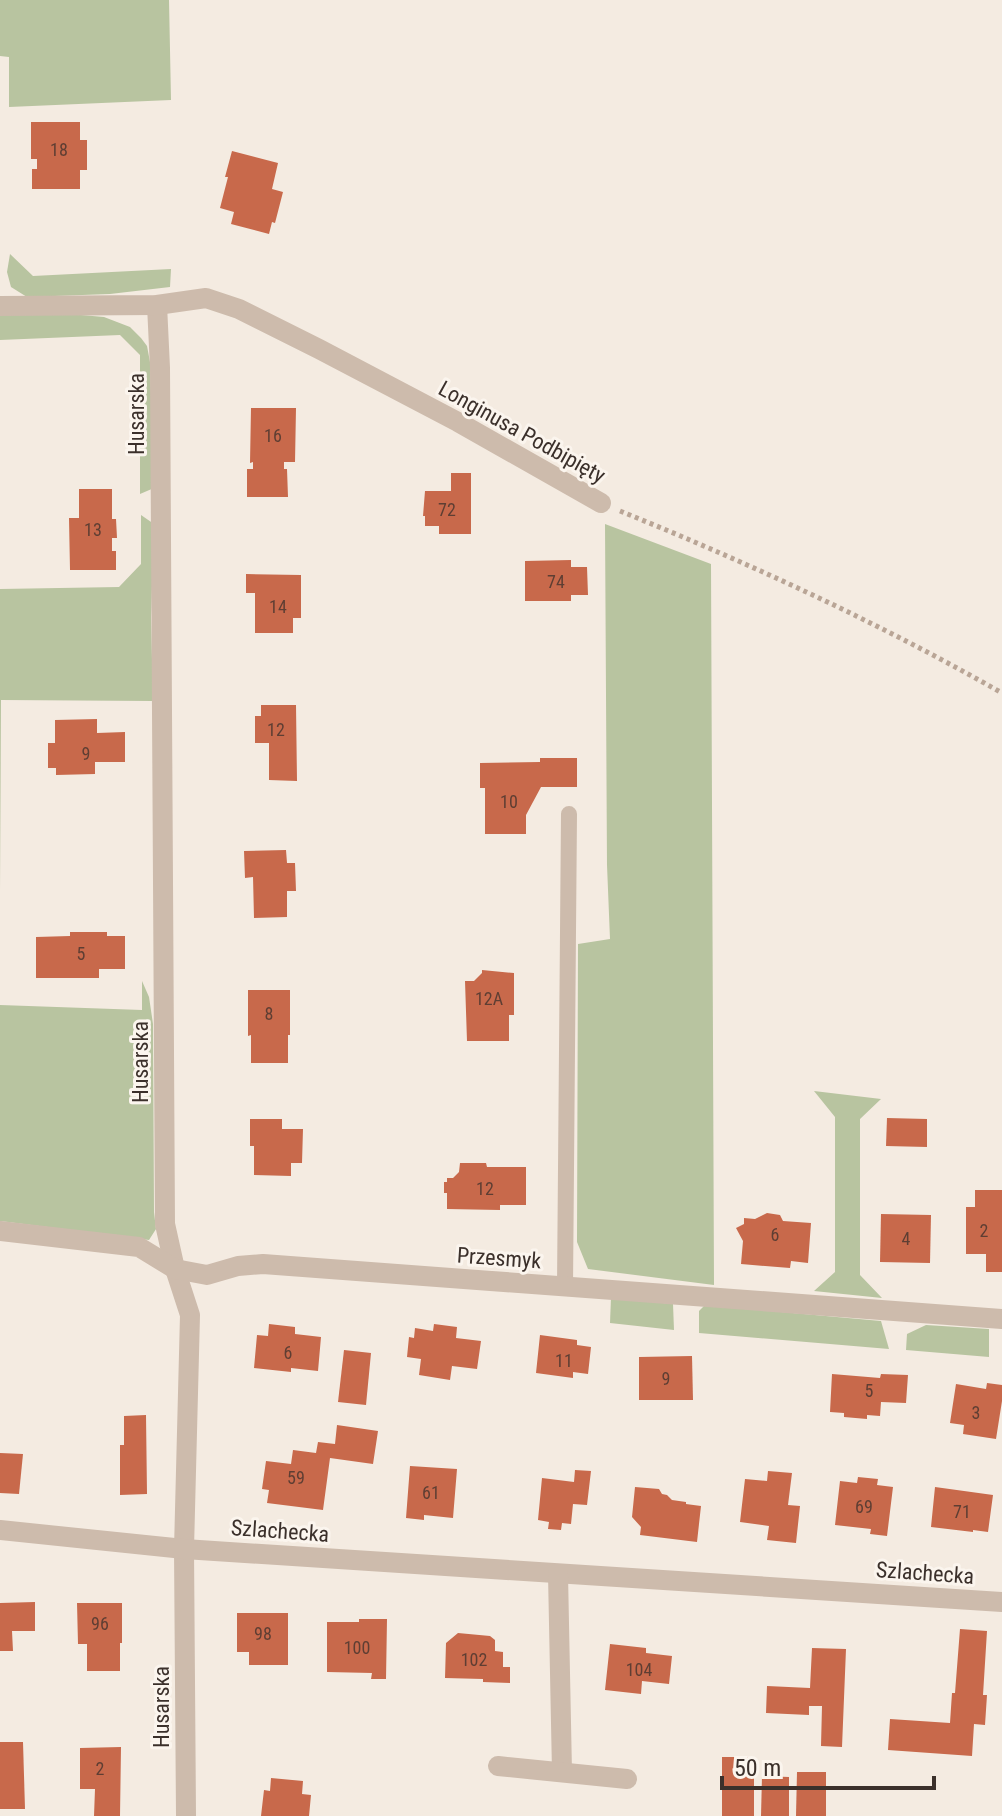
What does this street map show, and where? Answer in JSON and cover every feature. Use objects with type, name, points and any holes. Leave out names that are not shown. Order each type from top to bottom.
[{"type":"street","name":"Longinusa Podbipięty","points":[[0,306],[157,305],[206,298],[239,309],[458,422],[601,503]]},
{"type":"street","name":"Husarska","points":[[157,305],[160,368],[165,1224],[190,1315],[184,1549],[186,1816]]},
{"type":"street","name":"Przesmyk","points":[[0,1231],[139,1247],[175,1269],[207,1275],[238,1266],[263,1264],[1002,1319]]},
{"type":"street","name":"Szlachecka","points":[[0,1530],[184,1549],[1002,1602]]},
{"type":"street","points":[[558,1574],[562,1772]]},
{"type":"street","points":[[498,1766],[627,1779]]},
{"type":"lane","points":[[565,1287],[569,814]]},
{"type":"path","name":"Longinusa Podbipięty","points":[[601,503],[828,602],[946,661],[1002,693]]},
{"type":"green space","points":[[0,0],[169,0],[171,100],[9,107],[9,57],[0,56]]},
{"type":"green space","points":[[10,254],[33,276],[171,269],[170,287],[110,294],[27,297],[11,287],[7,272]]},
{"type":"green space","points":[[0,315],[104,317],[130,327],[141,338],[147,346],[150,362],[154,488],[140,494],[140,355],[120,335],[0,340]]},
{"type":"green space","points":[[141,515],[154,524],[151,617],[153,701],[1,700],[0,893],[0,589],[119,587],[141,564]]},
{"type":"green space","points":[[605,524],[711,564],[714,1285],[588,1269],[577,1242],[578,944],[610,939]]},
{"type":"green space","points":[[142,981],[149,997],[153,1024],[156,1229],[149,1240],[0,1221],[0,1005],[142,1010]]},
{"type":"green space","points":[[814,1091],[881,1099],[860,1119],[860,1275],[882,1298],[814,1291],[835,1272],[835,1117]]},
{"type":"green space","points":[[611,1298],[673,1304],[674,1330],[610,1323]]},
{"type":"green space","points":[[705,1305],[881,1321],[889,1349],[699,1333],[699,1311]]},
{"type":"green space","points":[[926,1325],[989,1329],[989,1357],[906,1350],[907,1334]]},
{"type":"building","points":[[31,122],[80,122],[80,140],[87,140],[87,170],[80,170],[80,189],[32,189],[32,169],[37,169],[37,159],[31,159]]},
{"type":"building","points":[[232,151],[278,163],[272,189],[283,192],[269,234],[231,224],[234,212],[220,208]]},
{"type":"building","points":[[251,408],[296,408],[295,462],[284,462],[288,497],[247,497],[247,469],[253,469],[253,462],[250,463]]},
{"type":"building","points":[[451,473],[471,473],[471,534],[439,534],[439,526],[425,526],[425,491],[451,491]]},
{"type":"building","points":[[79,489],[112,489],[112,519],[116,519],[117,538],[112,538],[112,551],[116,551],[116,570],[70,570],[69,518],[79,518]]},
{"type":"building","points":[[571,560],[571,567],[587,567],[588,595],[571,595],[571,601],[525,601],[525,561]]},
{"type":"building","points":[[246,574],[301,575],[301,618],[293,618],[293,633],[255,633],[255,593],[246,593]]},
{"type":"building","points":[[261,705],[296,705],[297,781],[269,780],[269,743],[255,743],[255,716],[261,716]]},
{"type":"building","points":[[97,719],[97,733],[125,732],[125,762],[95,762],[95,774],[56,775],[56,768],[48,768],[48,743],[55,743],[55,720]]},
{"type":"building","points":[[540,758],[577,758],[577,787],[541,787],[526,815],[526,834],[485,834],[485,788],[480,788],[480,763],[540,762]]},
{"type":"building","points":[[286,850],[287,863],[295,863],[296,891],[287,891],[287,917],[254,918],[253,877],[245,878],[244,851]]},
{"type":"building","points":[[70,932],[107,932],[107,936],[125,936],[125,969],[99,969],[99,978],[36,978],[36,937],[70,936]]},
{"type":"building","points":[[482,970],[514,973],[514,1015],[509,1015],[509,1041],[467,1041],[465,981],[474,981]]},
{"type":"building","points":[[248,990],[290,990],[288,1063],[251,1063]]},
{"type":"building","points":[[887,1118],[927,1119],[927,1147],[886,1146]]},
{"type":"building","points":[[250,1119],[282,1119],[282,1129],[303,1129],[302,1163],[291,1163],[291,1176],[254,1175]]},
{"type":"building","points":[[460,1163],[526,1167],[526,1205],[500,1205],[500,1210],[447,1209],[444,1182],[459,1172]]},
{"type":"building","points":[[975,1190],[1002,1190],[1002,1272],[986,1272],[986,1254],[966,1254],[966,1207],[975,1207]]},
{"type":"building","points":[[767,1213],[780,1215],[783,1221],[811,1223],[808,1263],[791,1261],[790,1268],[741,1264],[743,1241],[736,1228],[744,1224],[744,1218],[755,1219]]},
{"type":"building","points":[[881,1214],[931,1215],[930,1263],[880,1262]]},
{"type":"building","points":[[269,1324],[295,1327],[295,1334],[321,1337],[318,1371],[254,1368],[257,1335],[268,1336]]},
{"type":"building","points":[[434,1324],[457,1327],[456,1338],[481,1341],[477,1369],[452,1366],[450,1380],[419,1375],[421,1359],[407,1357],[409,1337],[414,1338],[415,1328],[433,1331]]},
{"type":"building","points":[[540,1335],[577,1340],[577,1345],[591,1347],[588,1374],[573,1372],[573,1378],[536,1373]]},
{"type":"building","points":[[344,1350],[371,1353],[366,1405],[338,1402]]},
{"type":"building","points":[[692,1356],[693,1400],[639,1400],[639,1357]]},
{"type":"building","points":[[832,1374],[880,1378],[881,1374],[908,1375],[906,1403],[881,1402],[880,1416],[867,1415],[867,1419],[830,1412]]},
{"type":"building","points":[[987,1383],[1002,1385],[996,1439],[963,1434],[964,1425],[950,1423],[956,1384],[986,1389]]},
{"type":"building","points":[[146,1415],[147,1494],[120,1495],[120,1445],[124,1445],[124,1416]]},
{"type":"building","points":[[337,1425],[378,1431],[373,1464],[330,1458],[323,1510],[267,1503],[269,1490],[262,1489],[266,1461],[291,1464],[293,1450],[316,1453],[318,1442],[335,1444]]},
{"type":"building","points":[[0,1453],[23,1454],[19,1494],[0,1493]]},
{"type":"building","points":[[410,1466],[457,1469],[453,1518],[424,1515],[424,1520],[406,1518]]},
{"type":"building","points":[[575,1470],[591,1471],[587,1505],[573,1504],[571,1524],[562,1523],[561,1530],[548,1529],[549,1522],[538,1520],[542,1478],[574,1482]]},
{"type":"building","points":[[768,1471],[792,1473],[788,1505],[800,1506],[796,1543],[767,1540],[769,1526],[740,1522],[745,1479],[767,1481]]},
{"type":"building","points":[[858,1477],[878,1479],[877,1485],[893,1487],[887,1536],[870,1534],[871,1529],[835,1525],[840,1481],[857,1483]]},
{"type":"building","points":[[635,1487],[659,1489],[672,1500],[701,1506],[697,1542],[640,1535],[641,1527],[632,1517]]},
{"type":"building","points":[[935,1487],[993,1495],[988,1532],[931,1527]]},
{"type":"building","points":[[35,1602],[35,1631],[12,1631],[13,1651],[0,1651],[0,1603]]},
{"type":"building","points":[[77,1603],[122,1603],[120,1671],[87,1671],[87,1644],[78,1644]]},
{"type":"building","points":[[237,1613],[288,1613],[288,1665],[249,1665],[249,1652],[237,1652]]},
{"type":"building","points":[[359,1619],[387,1619],[386,1679],[371,1679],[372,1673],[327,1672],[327,1622],[359,1622]]},
{"type":"building","points":[[960,1629],[987,1631],[983,1695],[987,1695],[985,1725],[974,1724],[972,1756],[888,1750],[890,1719],[950,1723]]},
{"type":"building","points":[[458,1633],[490,1636],[495,1640],[495,1651],[503,1652],[503,1667],[510,1667],[510,1683],[445,1678],[446,1643]]},
{"type":"building","points":[[610,1644],[646,1648],[646,1653],[672,1656],[669,1684],[642,1681],[641,1694],[605,1690]]},
{"type":"building","points":[[812,1648],[846,1649],[842,1747],[821,1746],[822,1706],[809,1706],[809,1715],[766,1713],[767,1686],[810,1688]]},
{"type":"building","points":[[0,1742],[23,1742],[25,1809],[0,1809]]},
{"type":"building","points":[[121,1747],[120,1816],[94,1816],[95,1789],[80,1789],[80,1748]]},
{"type":"building","points":[[722,1757],[754,1757],[754,1816],[722,1816]]},
{"type":"building","points":[[797,1772],[826,1772],[826,1816],[796,1816]]},
{"type":"building","points":[[762,1776],[789,1777],[789,1816],[761,1816]]},
{"type":"building","points":[[271,1778],[303,1781],[302,1794],[311,1795],[309,1816],[261,1816],[264,1790],[270,1791]]}]
